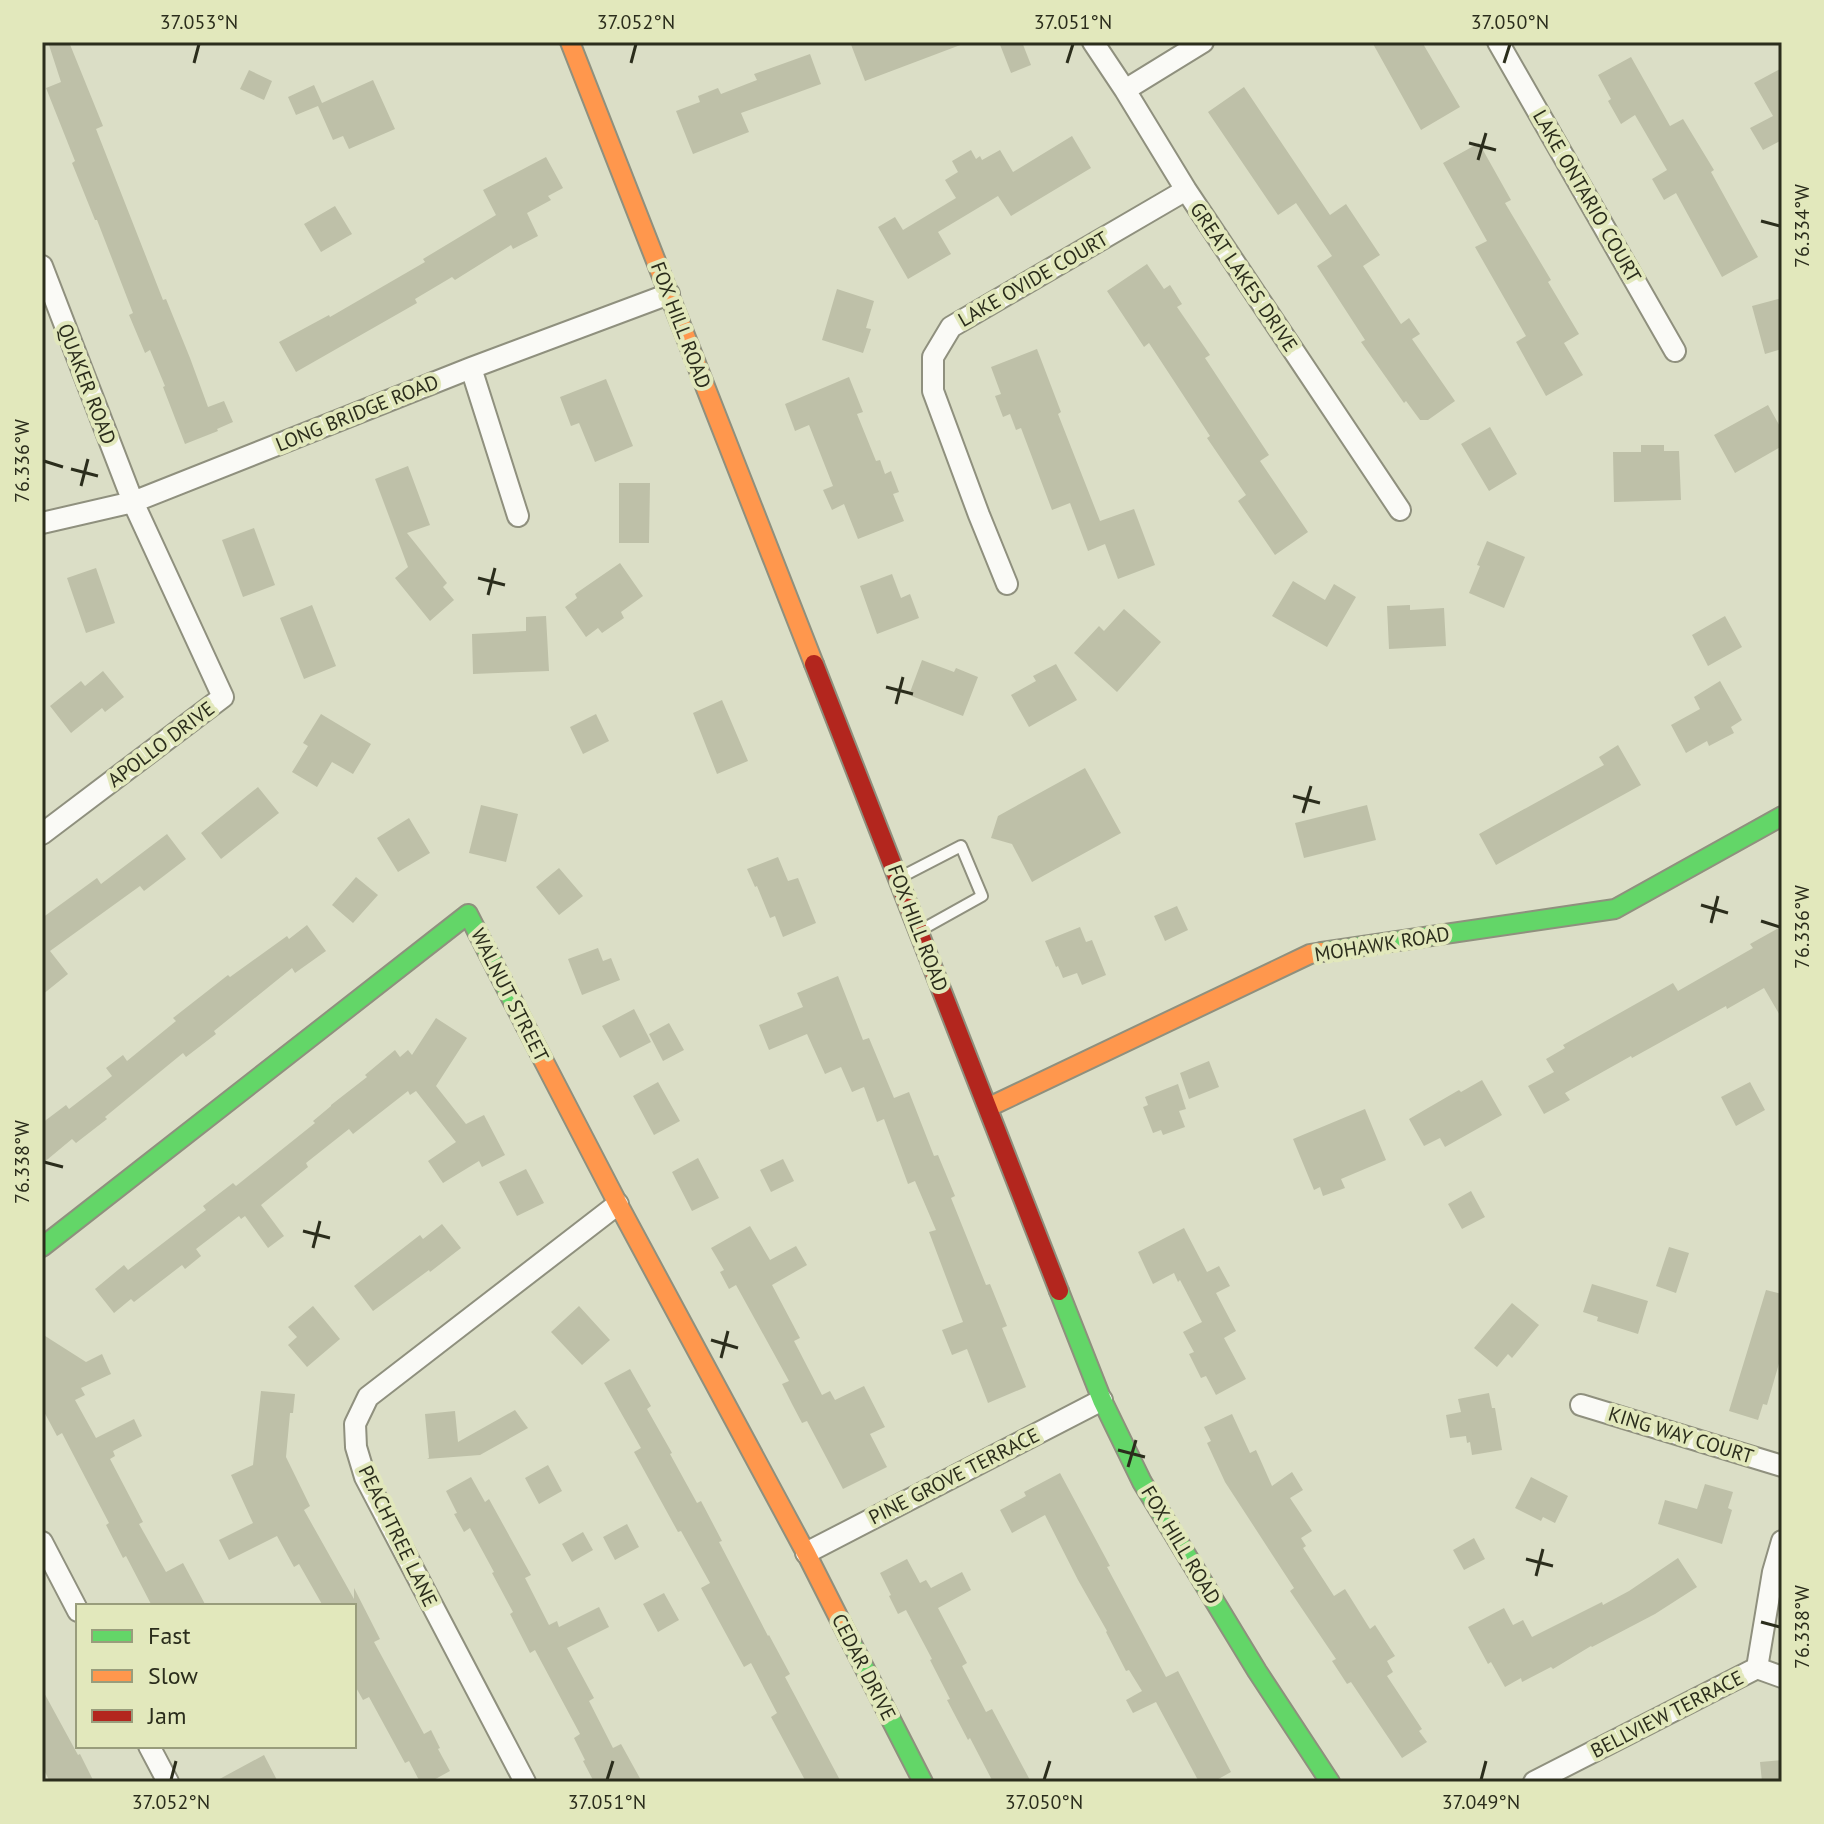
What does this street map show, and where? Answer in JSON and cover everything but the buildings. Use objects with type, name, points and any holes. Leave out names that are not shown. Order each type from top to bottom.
[{"type":"street","name":"FOX HILL ROAD","points":[[570,42],[1102,1400],[1142,1482],[1257,1671],[1330,1782]]},
{"type":"street","name":"GREAT LAKES DRIVE","points":[[1093,42],[1186,190],[1400,510]]},
{"type":"street","points":[[1125,90],[1203,42]]},
{"type":"street","name":"LAKE ONTARIO COURT","points":[[1498,42],[1675,351]]},
{"type":"street","name":"LAKE OVIDE COURT","points":[[1007,584],[933,391],[933,357],[951,327],[1186,190]]},
{"type":"street","name":"QUAKER ROAD","points":[[42,266],[133,502]]},
{"type":"street","name":"LONG BRIDGE ROAD","points":[[42,523],[133,502],[471,368],[669,294]]},
{"type":"street","points":[[471,368],[518,516]]},
{"type":"street","name":"APOLLO DRIVE","points":[[42,834],[223,697],[133,502]]},
{"type":"street","name":"MOHAWK ROAD","points":[[989,1107],[1310,954],[1615,909],[1782,816]]},
{"type":"street","name":"WALNUT STREET","points":[[42,1247],[468,914],[618,1204],[806,1553]]},
{"type":"street","name":"PEACHTREE LANE","points":[[525,1782],[365,1477],[356,1447],[355,1424],[368,1397],[618,1204]]},
{"type":"street","name":"PINE GROVE TERRACE","points":[[806,1553],[1102,1400]]},
{"type":"street","name":"KING WAY COURT","points":[[1581,1405],[1782,1466]]},
{"type":"street","points":[[1782,1541],[1773,1572],[1757,1668],[1782,1677]]},
{"type":"street","points":[[42,1542],[76,1607]]},
{"type":"street","name":"CEDAR DRIVE","points":[[806,1553],[923,1782]]},
{"type":"street","name":"BELLVIEW TERRACE","points":[[1534,1782],[1757,1668]]},
{"type":"street","points":[[150,1748],[168,1782]]},
{"type":"lane","points":[[899,878],[961,846],[982,896],[920,931]]},
{"type":"traffic: fast","points":[[1322,952],[1615,909],[1782,816]]},
{"type":"traffic: fast","points":[[42,1247],[468,914],[525,1025]]},
{"type":"traffic: fast","points":[[1059,1291],[1102,1400],[1142,1482],[1257,1671],[1330,1782]]},
{"type":"traffic: fast","points":[[848,1636],[923,1782]]},
{"type":"traffic: slow","points":[[570,42],[814,664]]},
{"type":"traffic: slow","points":[[989,1107],[1310,954],[1322,952]]},
{"type":"traffic: slow","points":[[525,1025],[848,1636]]},
{"type":"traffic: jam","points":[[814,664],[1059,1291]]}]
